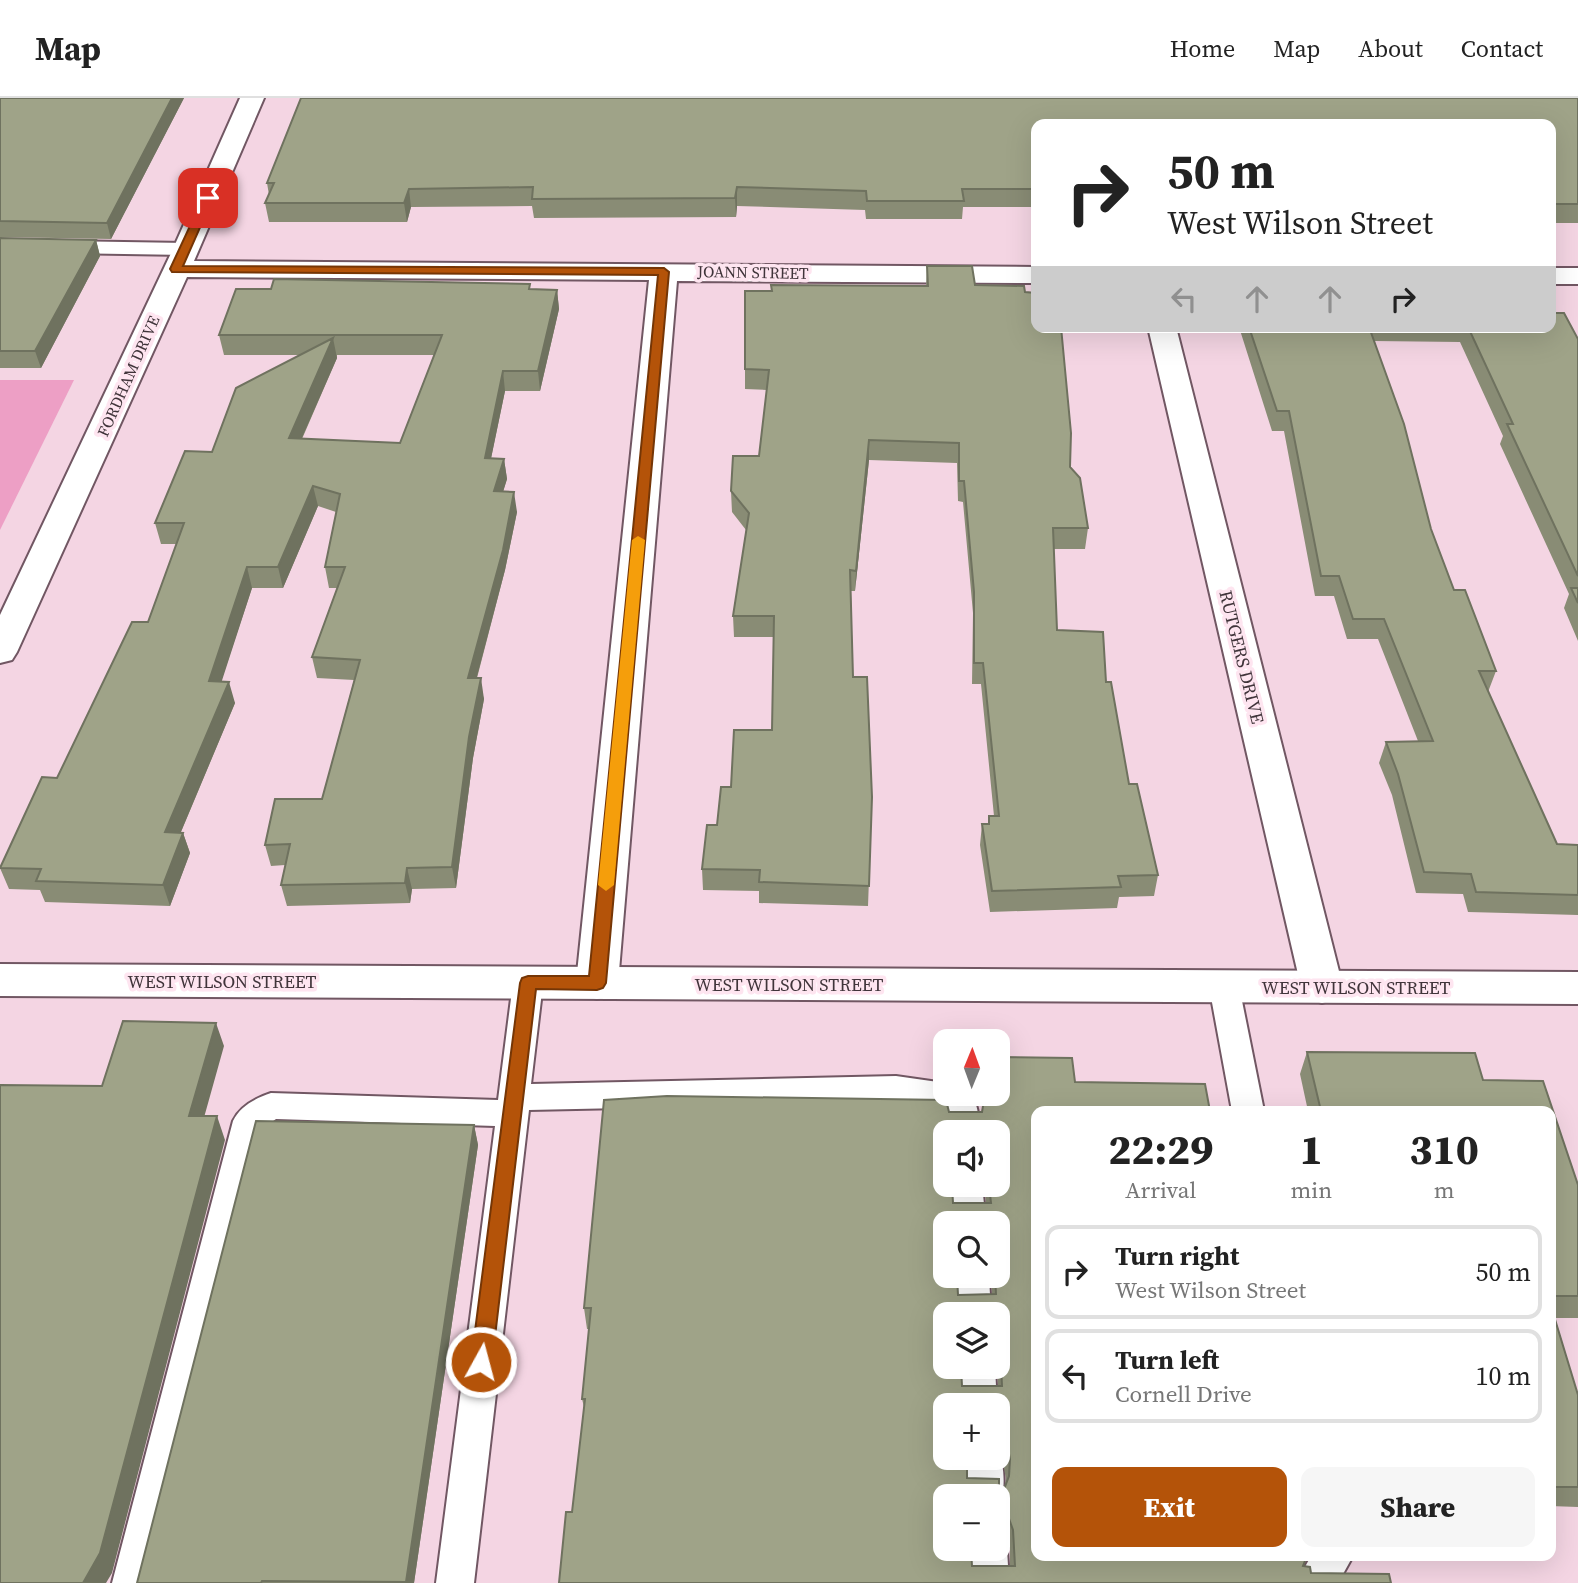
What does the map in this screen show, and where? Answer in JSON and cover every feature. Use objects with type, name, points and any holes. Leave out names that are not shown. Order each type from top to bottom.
[{"type":"street","name":"FORDHAM DRIVE","points":[[0,652],[252,98]]},
{"type":"street","name":"JOANN STREET","points":[[181,259],[664,272],[1031,275]]},
{"type":"street","points":[[597,983],[664,272]]},
{"type":"street","points":[[1556,276],[1578,276]]},
{"type":"street","name":"RUTGERS DRIVE","points":[[1163,333],[1322,986]]},
{"type":"street","name":"WEST WILSON STREET","points":[[0,980],[1578,988]]},
{"type":"lane","points":[[0,246],[181,259]]},
{"type":"lane","points":[[455,1583],[528,983]]},
{"type":"lane","points":[[1224,986],[1247,1106]]},
{"type":"lane","points":[[131,1583],[249,1121],[271,1106],[513,1105],[896,1089],[945,1096],[962,1108],[962,1120]]},
{"type":"lane","points":[[989,1561],[990,1583]]},
{"type":"lane","points":[[1315,1583],[1330,1561]]},
{"type":"shaded area","points":[[0,380],[74,380],[0,530]]},
{"type":"building","points":[[0,98],[172,98],[107,223],[0,221]]},
{"type":"building","points":[[301,98],[1578,98],[1578,204],[1556,204],[1556,119],[1031,119],[1031,189],[962,189],[964,201],[867,201],[866,191],[737,187],[735,198],[532,199],[533,187],[409,189],[404,203],[265,203],[274,183],[267,183]]},
{"type":"building","points":[[0,238],[96,240],[35,351],[0,351]]},
{"type":"building","points":[[927,266],[972,266],[975,285],[1024,286],[1025,292],[1031,293],[1031,333],[1062,333],[1071,433],[1070,467],[1080,478],[1088,528],[1053,528],[1057,630],[1103,632],[1106,682],[1111,682],[1129,784],[1137,784],[1158,875],[1118,876],[1121,887],[992,891],[982,824],[989,824],[989,816],[999,816],[983,663],[974,663],[974,592],[964,481],[959,481],[959,443],[869,440],[856,571],[850,570],[853,677],[867,677],[872,797],[869,886],[759,882],[760,870],[702,869],[707,825],[717,825],[721,787],[731,787],[734,730],[772,730],[774,616],[733,616],[749,513],[731,491],[733,456],[759,456],[769,370],[745,369],[745,291],[772,291],[771,285],[928,286]]},
{"type":"building","points":[[274,279],[530,284],[529,289],[557,290],[538,371],[503,371],[485,458],[504,459],[494,491],[514,492],[503,550],[468,678],[481,678],[469,737],[452,867],[407,868],[405,883],[281,885],[290,844],[265,845],[275,799],[322,799],[360,660],[312,657],[345,567],[325,567],[340,494],[313,486],[278,567],[247,567],[209,681],[229,682],[165,832],[183,833],[163,885],[36,881],[41,869],[0,868],[42,777],[57,778],[132,622],[148,622],[184,523],[155,523],[185,451],[212,452],[236,388],[333,338],[289,438],[400,443],[442,335],[219,335],[236,289],[271,289]]},
{"type":"building","points":[[1556,313],[1564,313],[1578,339],[1578,576],[1507,424],[1513,424],[1471,333],[1556,333]]},
{"type":"building","points":[[1251,333],[1371,333],[1404,424],[1431,529],[1454,590],[1465,590],[1496,671],[1479,671],[1557,844],[1578,845],[1578,895],[1476,892],[1471,874],[1424,872],[1398,774],[1386,742],[1433,741],[1384,619],[1353,619],[1339,576],[1321,576],[1289,411],[1277,411]]},
{"type":"building","points":[[1571,588],[1578,588],[1578,603]]},
{"type":"building","points":[[123,1021],[216,1023],[189,1116],[217,1116],[100,1553],[83,1583],[0,1583],[0,1085],[102,1086]]},
{"type":"building","points":[[1307,1052],[1475,1053],[1483,1080],[1543,1081],[1551,1106],[1320,1106]]},
{"type":"building","points":[[1010,1057],[1072,1058],[1075,1082],[1205,1084],[1209,1106],[1031,1106],[1031,1561],[1305,1561],[1303,1566],[1310,1567],[1311,1573],[1389,1574],[1391,1583],[559,1583],[566,1512],[572,1512],[585,1399],[582,1399],[591,1308],[584,1308],[604,1100],[667,1096],[933,1100],[933,1106],[948,1106],[949,1112],[982,1112],[983,1106],[1010,1106]],"holes":[[[933,1393],[1010,1393],[1009,1476],[1006,1484],[1010,1484],[1010,1522],[1015,1566],[972,1566],[972,1561],[933,1561],[933,1484],[999,1484],[999,1479],[967,1478],[967,1470],[933,1470]]]},
{"type":"building","points":[[1556,1120],[1578,1185],[1578,1296],[1556,1296]]},
{"type":"building","points":[[256,1121],[474,1125],[406,1582],[137,1583]]},
{"type":"building","points":[[1556,1323],[1578,1395],[1578,1487],[1556,1487]]},
{"type":"slow traffic","points":[[606,885],[638,540]]},
{"type":"route","points":[[208,198],[176,269],[664,272],[597,983],[528,983],[481,1362]]}]
